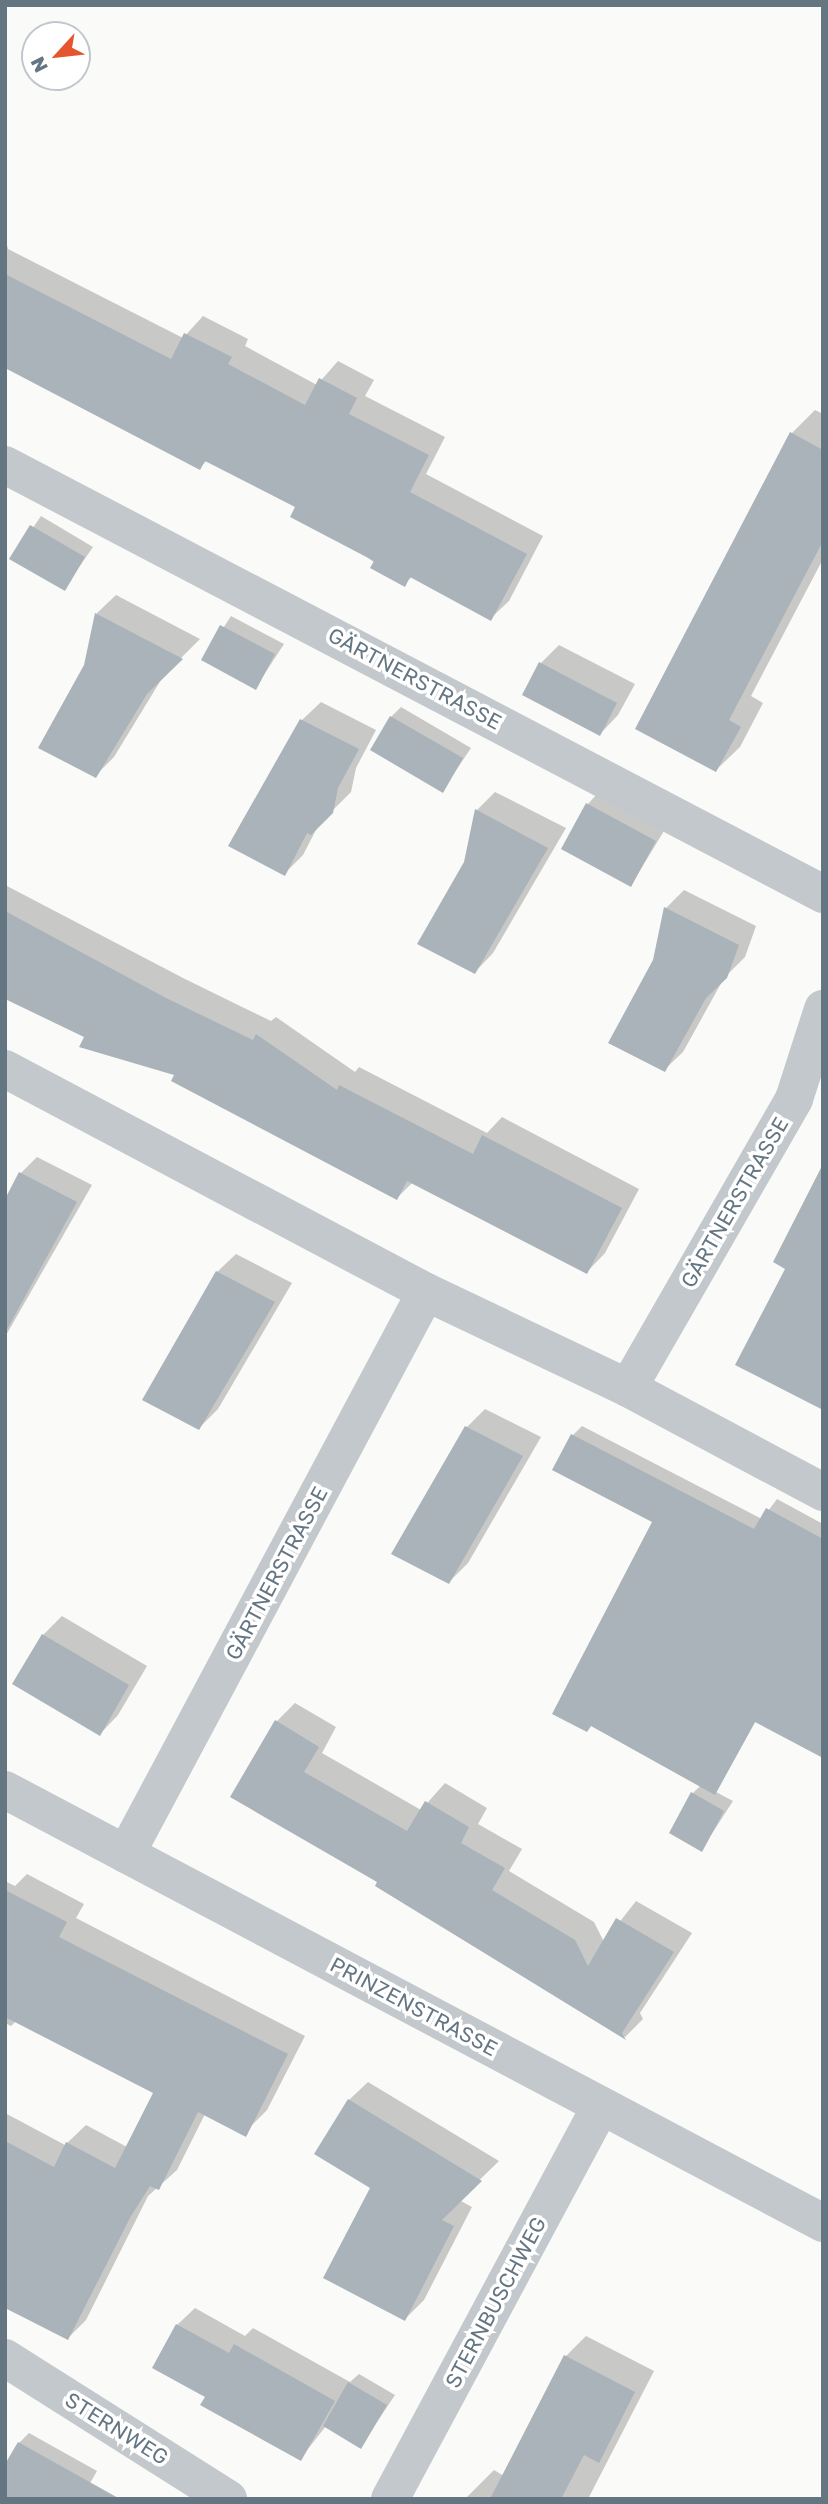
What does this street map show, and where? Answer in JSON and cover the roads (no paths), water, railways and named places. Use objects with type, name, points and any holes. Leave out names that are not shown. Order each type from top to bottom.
[{"type":"street","name":"GÄRTNERSTRASSE","points":[[5,466],[823,894]]},
{"type":"street","name":"GÄRTNERSTRASSE","points":[[628,1388],[794,1099],[823,1009]]},
{"type":"street","points":[[5,1069],[426,1292],[628,1388],[823,1492]]},
{"type":"street","name":"GÄRTNERSTRASSE","points":[[126,1854],[426,1292]]},
{"type":"street","name":"PRINZENSTRASSE","points":[[5,1790],[823,2223]]},
{"type":"street","name":"STERNBUSCHWEG","points":[[390,2499],[601,2106]]},
{"type":"street","name":"STERNWEG","points":[[5,2358],[228,2499]]}]
